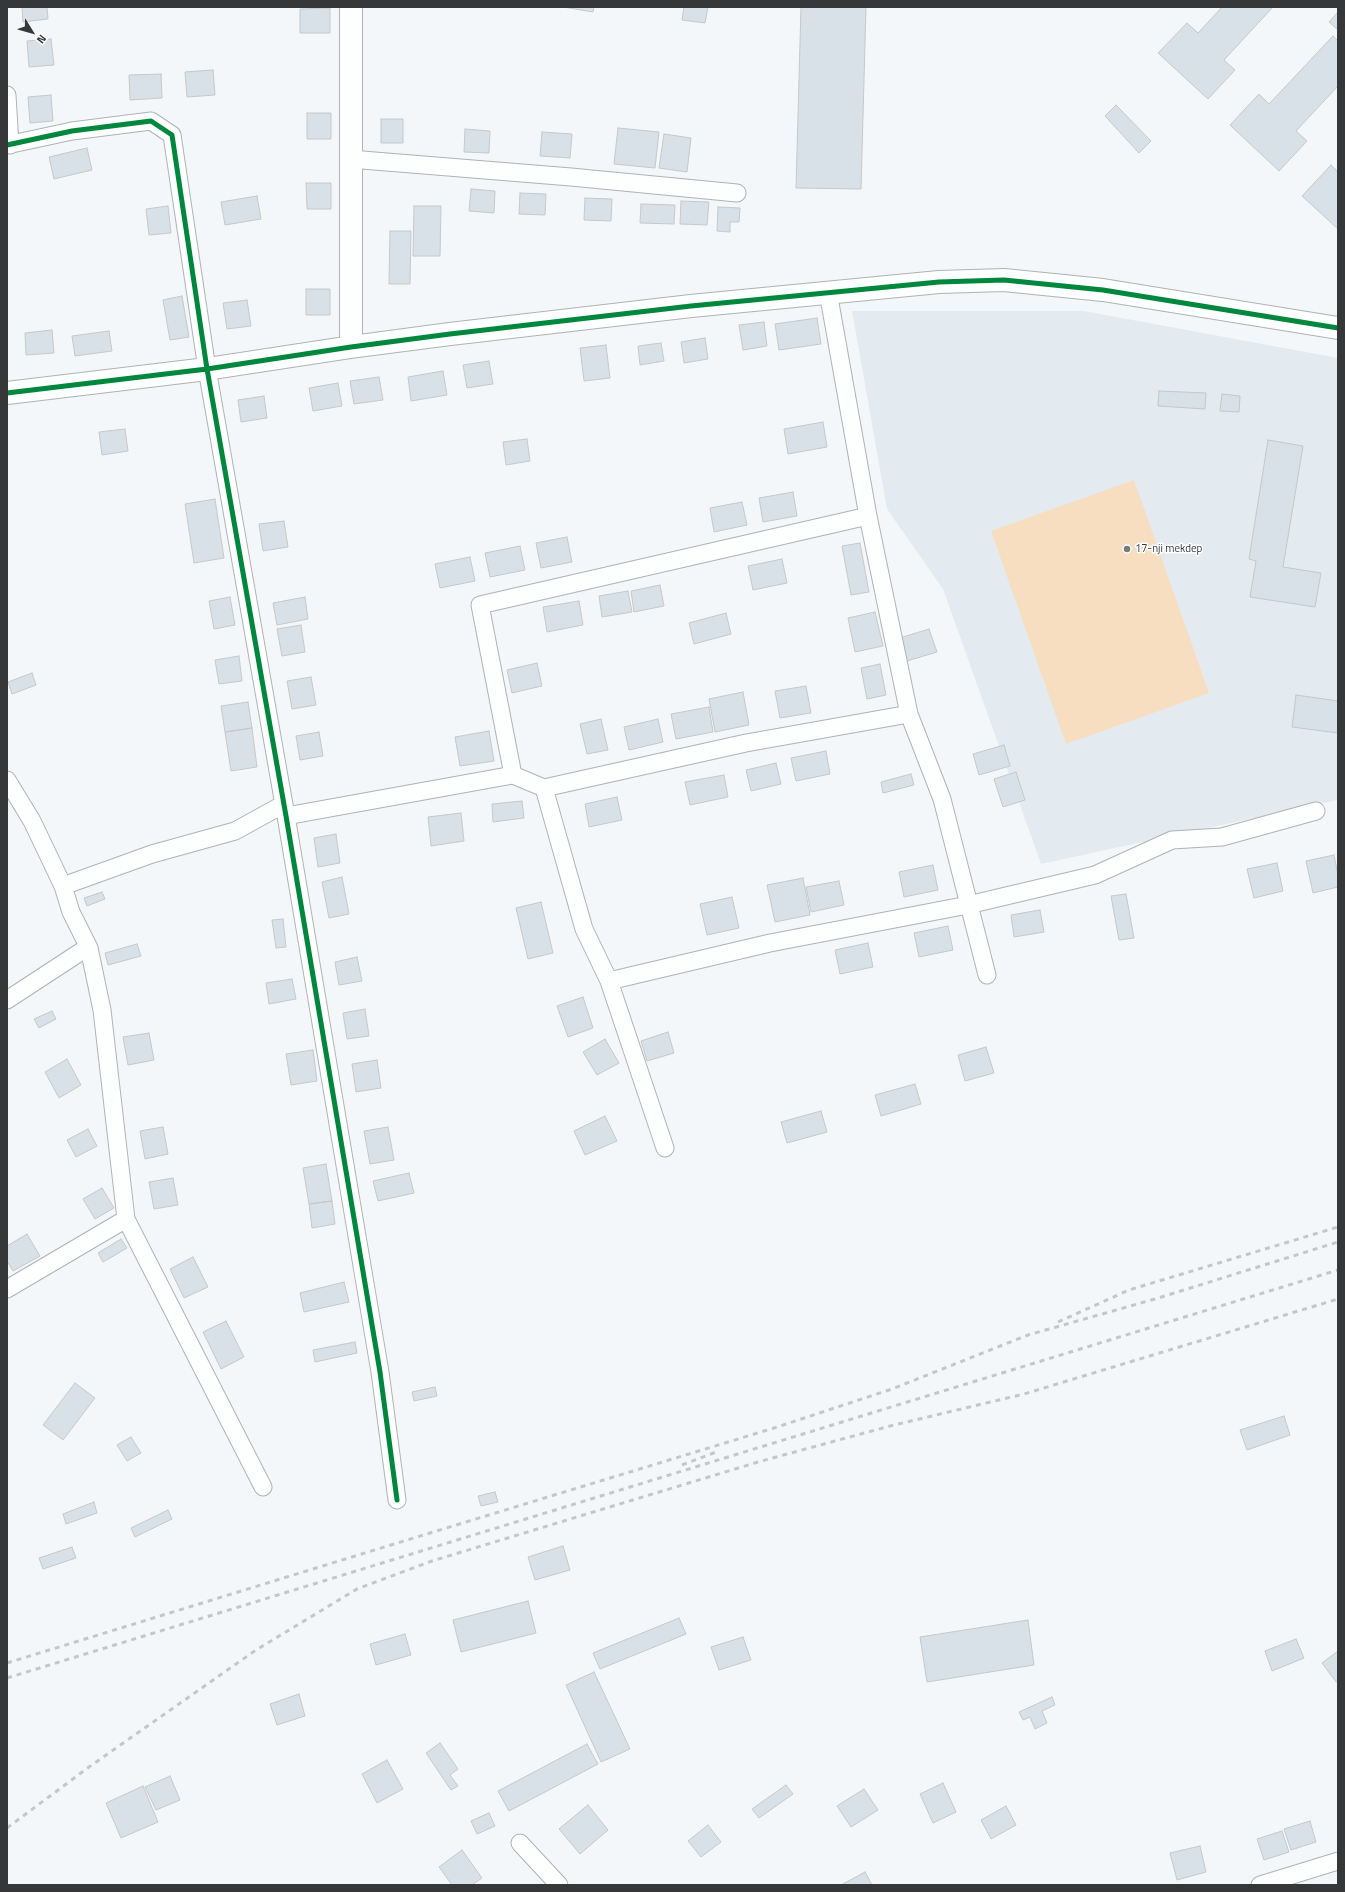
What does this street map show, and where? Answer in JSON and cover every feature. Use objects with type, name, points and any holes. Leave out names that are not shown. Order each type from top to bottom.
[{"type":"street","points":[[351,7],[351,347]]},
{"type":"street","points":[[7,95],[8,145],[72,131],[151,121],[172,135],[207,369],[285,810],[380,1372],[397,1500]]},
{"type":"street","points":[[350,159],[563,176],[738,193]]},
{"type":"street","points":[[7,393],[207,369],[351,347],[828,292],[939,282],[1004,280],[1103,290],[1338,328]]},
{"type":"street","points":[[828,292],[868,516],[909,714],[942,799],[987,975]]},
{"type":"street","points":[[513,775],[480,605],[868,516]]},
{"type":"street","points":[[63,886],[152,854],[235,831],[285,810],[513,775],[544,788],[746,743],[909,714]]},
{"type":"street","points":[[7,780],[32,821],[63,886],[71,912],[88,947],[102,1010],[126,1219],[263,1487]]},
{"type":"street","points":[[544,788],[584,930],[609,981],[665,1148]]},
{"type":"street","points":[[609,981],[770,943],[968,905],[1095,875],[1172,840],[1222,837],[1316,811]]},
{"type":"street","points":[[7,1000],[88,947]]},
{"type":"street","points":[[7,1289],[126,1219]]},
{"type":"street","points":[[520,1843],[559,1885]]},
{"type":"street","points":[[1260,1885],[1338,1861]]},
{"type":"shaded area","name":"17-nji mekdep","points":[[852,311],[1084,311],[1338,358],[1338,800],[1041,864],[943,589],[887,509]]},
{"type":"shaded area","points":[[1134,480],[1209,693],[1066,744],[991,531]]},
{"type":"building","points":[[22,7],[47,7],[48,19],[23,22]]},
{"type":"building","points":[[563,7],[594,7],[593,12]]},
{"type":"building","points":[[684,7],[708,7],[705,23],[682,20]]},
{"type":"building","points":[[801,7],[866,7],[861,189],[796,188]]},
{"type":"building","points":[[1222,7],[1273,7],[1224,60],[1235,70],[1208,99],[1158,53],[1187,23],[1198,33]]},
{"type":"building","points":[[330,8],[330,33],[300,33],[300,9]]},
{"type":"building","points":[[1338,12],[1338,30],[1329,22]]},
{"type":"building","points":[[1333,36],[1338,41],[1338,86],[1296,131],[1307,141],[1279,171],[1230,125],[1259,94],[1269,104]]},
{"type":"building","points":[[51,39],[54,65],[29,67],[27,41]]},
{"type":"building","points":[[213,70],[215,95],[187,97],[185,72]]},
{"type":"building","points":[[161,74],[162,98],[130,100],[129,75]]},
{"type":"building","points":[[51,95],[53,121],[30,123],[28,97]]},
{"type":"building","points":[[1116,105],[1151,141],[1139,153],[1105,116]]},
{"type":"building","points":[[307,113],[331,113],[331,139],[307,139]]},
{"type":"building","points":[[381,119],[403,119],[403,143],[381,143]]},
{"type":"building","points":[[618,128],[659,132],[655,168],[614,164]]},
{"type":"building","points":[[465,129],[490,131],[489,153],[464,152]]},
{"type":"building","points":[[542,132],[572,134],[570,158],[540,156]]},
{"type":"building","points":[[664,134],[691,138],[687,172],[659,168]]},
{"type":"building","points":[[87,148],[92,170],[54,179],[49,157]]},
{"type":"building","points":[[1331,165],[1338,172],[1338,229],[1302,196]]},
{"type":"building","points":[[306,183],[331,183],[331,209],[307,209]]},
{"type":"building","points":[[471,189],[495,191],[494,213],[469,211]]},
{"type":"building","points":[[520,193],[546,194],[545,215],[519,214]]},
{"type":"building","points":[[257,196],[261,219],[225,225],[221,202]]},
{"type":"building","points":[[585,198],[612,199],[611,221],[584,220]]},
{"type":"building","points":[[681,201],[709,202],[707,225],[680,224]]},
{"type":"building","points":[[641,204],[675,205],[674,224],[640,223]]},
{"type":"building","points":[[168,206],[171,233],[149,235],[146,209]]},
{"type":"building","points":[[414,206],[441,206],[440,256],[413,256]]},
{"type":"building","points":[[718,207],[740,208],[739,222],[730,222],[730,232],[717,231]]},
{"type":"building","points":[[390,231],[411,231],[410,284],[389,284]]},
{"type":"building","points":[[306,289],[330,289],[330,315],[306,315]]},
{"type":"building","points":[[182,296],[189,337],[170,340],[163,300]]},
{"type":"building","points":[[247,300],[251,326],[227,329],[223,303]]},
{"type":"building","points":[[817,318],[821,344],[779,350],[775,324]]},
{"type":"building","points":[[764,322],[767,346],[743,350],[739,325]]},
{"type":"building","points":[[52,330],[54,353],[26,355],[25,333]]},
{"type":"building","points":[[109,331],[112,351],[75,356],[72,336]]},
{"type":"building","points":[[705,338],[708,359],[684,363],[681,342]]},
{"type":"building","points":[[661,343],[664,361],[640,365],[638,346]]},
{"type":"building","points":[[606,345],[610,378],[584,381],[580,348]]},
{"type":"building","points":[[489,361],[493,384],[467,388],[463,365]]},
{"type":"building","points":[[443,371],[447,395],[411,401],[408,377]]},
{"type":"building","points":[[379,377],[383,400],[354,404],[350,381]]},
{"type":"building","points":[[338,383],[342,406],[313,411],[309,388]]},
{"type":"building","points":[[1159,391],[1206,393],[1205,409],[1158,406]]},
{"type":"building","points":[[1222,394],[1240,396],[1239,412],[1220,411]]},
{"type":"building","points":[[264,396],[267,418],[241,422],[238,400]]},
{"type":"building","points":[[823,422],[827,447],[788,454],[784,429]]},
{"type":"building","points":[[125,429],[128,451],[102,455],[99,432]]},
{"type":"building","points":[[527,439],[530,461],[506,465],[503,442]]},
{"type":"building","points":[[1268,440],[1303,446],[1283,567],[1321,573],[1315,607],[1250,597],[1256,561],[1249,559]]},
{"type":"building","points":[[793,492],[797,516],[763,522],[759,498]]},
{"type":"building","points":[[215,499],[224,558],[194,563],[185,504]]},
{"type":"building","points":[[742,502],[747,525],[714,532],[710,508]]},
{"type":"building","points":[[284,521],[288,547],[263,551],[259,524]]},
{"type":"building","points":[[567,537],[572,562],[541,568],[536,543]]},
{"type":"building","points":[[860,543],[869,592],[851,595],[842,546]]},
{"type":"building","points":[[520,546],[525,570],[490,577],[485,553]]},
{"type":"building","points":[[470,557],[475,581],[440,588],[435,564]]},
{"type":"building","points":[[782,559],[787,583],[753,590],[748,566]]},
{"type":"building","points":[[660,585],[664,606],[634,612],[631,591]]},
{"type":"building","points":[[628,591],[632,612],[602,617],[599,596]]},
{"type":"building","points":[[230,597],[235,625],[214,629],[209,601]]},
{"type":"building","points":[[305,597],[308,619],[277,625],[273,603]]},
{"type":"building","points":[[579,601],[583,625],[547,632],[543,607]]},
{"type":"building","points":[[875,612],[883,646],[855,652],[848,618]]},
{"type":"building","points":[[726,613],[731,634],[694,644],[689,623]]},
{"type":"building","points":[[301,625],[305,652],[282,656],[277,629]]},
{"type":"building","points":[[929,629],[937,652],[907,661],[900,638]]},
{"type":"building","points":[[239,656],[242,681],[219,684],[215,660]]},
{"type":"building","points":[[537,663],[542,686],[512,693],[507,670]]},
{"type":"building","points":[[880,664],[886,695],[867,699],[861,668]]},
{"type":"building","points":[[32,673],[36,685],[12,694],[8,682]]},
{"type":"building","points":[[311,677],[316,705],[292,709],[287,681]]},
{"type":"building","points":[[806,686],[811,713],[780,718],[775,691]]},
{"type":"building","points":[[743,692],[749,725],[715,732],[709,699]]},
{"type":"building","points":[[1296,695],[1338,701],[1338,733],[1292,727]]},
{"type":"building","points":[[248,702],[252,728],[225,732],[221,706]]},
{"type":"building","points":[[709,707],[713,732],[676,739],[671,714]]},
{"type":"building","points":[[601,719],[608,750],[587,754],[580,724]]},
{"type":"building","points":[[658,719],[663,742],[629,750],[624,727]]},
{"type":"building","points":[[252,728],[257,767],[231,771],[225,732]]},
{"type":"building","points":[[489,731],[494,761],[460,766],[455,737]]},
{"type":"building","points":[[319,732],[323,756],[300,760],[296,736]]},
{"type":"building","points":[[1004,745],[1010,766],[979,775],[973,754]]},
{"type":"building","points":[[826,751],[830,774],[796,781],[791,758]]},
{"type":"building","points":[[776,763],[781,784],[751,791],[746,770]]},
{"type":"building","points":[[1016,772],[1025,800],[1003,807],[994,779]]},
{"type":"building","points":[[911,774],[914,785],[883,793],[881,782]]},
{"type":"building","points":[[724,775],[728,797],[690,805],[685,782]]},
{"type":"building","points":[[617,797],[622,820],[589,827],[585,804]]},
{"type":"building","points":[[522,801],[524,818],[493,822],[492,804]]},
{"type":"building","points":[[461,813],[464,841],[431,846],[428,817]]},
{"type":"building","points":[[336,834],[340,863],[318,867],[314,838]]},
{"type":"building","points":[[1334,855],[1338,875],[1338,887],[1313,893],[1306,861]]},
{"type":"building","points":[[1277,863],[1283,891],[1254,898],[1247,869]]},
{"type":"building","points":[[933,865],[938,890],[904,897],[899,872]]},
{"type":"building","points":[[342,877],[349,914],[329,918],[322,882]]},
{"type":"building","points":[[803,878],[810,915],[775,922],[767,885]]},
{"type":"building","points":[[839,881],[844,905],[811,912],[806,887]]},
{"type":"building","points":[[102,892],[105,899],[87,906],[84,898]]},
{"type":"building","points":[[1126,894],[1134,938],[1119,940],[1111,896]]},
{"type":"building","points":[[732,897],[739,928],[707,935],[700,904]]},
{"type":"building","points":[[541,902],[553,953],[528,959],[516,908]]},
{"type":"building","points":[[1040,910],[1044,932],[1014,937],[1011,915]]},
{"type":"building","points":[[283,919],[286,947],[276,948],[272,920]]},
{"type":"building","points":[[948,926],[953,950],[919,957],[914,933]]},
{"type":"building","points":[[868,943],[873,967],[840,974],[835,950]]},
{"type":"building","points":[[137,944],[141,956],[108,965],[105,953]]},
{"type":"building","points":[[357,957],[362,981],[339,985],[335,962]]},
{"type":"building","points":[[292,979],[296,999],[269,1004],[266,983]]},
{"type":"building","points":[[583,997],[593,1028],[568,1037],[557,1006]]},
{"type":"building","points":[[365,1009],[369,1036],[347,1039],[343,1013]]},
{"type":"building","points":[[52,1011],[56,1019],[39,1028],[34,1019]]},
{"type":"building","points":[[668,1032],[674,1053],[647,1061],[641,1041]]},
{"type":"building","points":[[149,1033],[154,1060],[128,1065],[123,1037]]},
{"type":"building","points":[[605,1039],[619,1063],[597,1075],[583,1052]]},
{"type":"building","points":[[986,1047],[994,1073],[965,1081],[958,1055]]},
{"type":"building","points":[[313,1050],[317,1081],[291,1085],[286,1054]]},
{"type":"building","points":[[67,1059],[81,1085],[59,1098],[45,1072]]},
{"type":"building","points":[[377,1060],[381,1088],[356,1092],[352,1064]]},
{"type":"building","points":[[915,1084],[921,1104],[881,1116],[875,1095]]},
{"type":"building","points":[[821,1111],[827,1132],[787,1143],[781,1122]]},
{"type":"building","points":[[605,1116],[617,1141],[585,1155],[574,1131]]},
{"type":"building","points":[[163,1127],[168,1154],[145,1159],[140,1131]]},
{"type":"building","points":[[388,1127],[394,1160],[370,1164],[364,1131]]},
{"type":"building","points":[[88,1129],[97,1146],[76,1157],[67,1140]]},
{"type":"building","points":[[326,1164],[332,1201],[309,1204],[303,1168]]},
{"type":"building","points":[[409,1173],[414,1193],[378,1201],[373,1181]]},
{"type":"building","points":[[173,1178],[178,1205],[154,1209],[149,1182]]},
{"type":"building","points":[[102,1188],[114,1208],[95,1219],[83,1199]]},
{"type":"building","points":[[332,1201],[335,1224],[312,1228],[309,1204]]},
{"type":"building","points":[[27,1234],[40,1256],[13,1271],[7,1261],[7,1246]]},
{"type":"building","points":[[121,1239],[127,1248],[103,1262],[98,1253]]},
{"type":"building","points":[[193,1257],[208,1287],[184,1298],[170,1269]]},
{"type":"building","points":[[344,1282],[349,1302],[304,1312],[300,1293]]},
{"type":"building","points":[[226,1321],[244,1357],[221,1369],[203,1332]]},
{"type":"building","points":[[355,1342],[357,1353],[315,1362],[313,1350]]},
{"type":"building","points":[[75,1383],[95,1398],[63,1440],[43,1425]]},
{"type":"building","points":[[435,1387],[437,1396],[414,1401],[412,1392]]},
{"type":"building","points":[[1284,1416],[1290,1435],[1247,1450],[1240,1430]]},
{"type":"building","points":[[131,1437],[141,1453],[127,1461],[117,1445]]},
{"type":"building","points":[[495,1492],[498,1502],[481,1506],[478,1496]]},
{"type":"building","points":[[94,1502],[97,1513],[66,1524],[63,1514]]},
{"type":"building","points":[[168,1510],[172,1519],[135,1537],[131,1528]]},
{"type":"building","points":[[563,1546],[570,1570],[535,1580],[528,1557]]},
{"type":"building","points":[[72,1547],[76,1558],[43,1569],[39,1558]]},
{"type":"building","points":[[528,1601],[536,1633],[461,1652],[453,1620]]},
{"type":"building","points":[[679,1618],[686,1634],[600,1669],[593,1653]]},
{"type":"building","points":[[1028,1620],[1034,1665],[927,1682],[920,1637]]},
{"type":"building","points":[[405,1634],[411,1655],[376,1665],[370,1644]]},
{"type":"building","points":[[743,1637],[751,1660],[719,1670],[711,1647]]},
{"type":"building","points":[[1296,1639],[1304,1658],[1272,1671],[1265,1651]]},
{"type":"building","points":[[1338,1651],[1338,1681],[1336,1682],[1322,1663]]},
{"type":"building","points":[[594,1672],[630,1749],[601,1762],[566,1685]]},
{"type":"building","points":[[299,1694],[305,1716],[277,1725],[270,1704]]},
{"type":"building","points":[[1052,1697],[1055,1705],[1042,1711],[1047,1723],[1035,1729],[1030,1717],[1023,1720],[1019,1712]]},
{"type":"building","points":[[440,1743],[458,1769],[450,1775],[458,1786],[451,1790],[426,1753]]},
{"type":"building","points":[[587,1744],[598,1764],[509,1811],[498,1791]]},
{"type":"building","points":[[387,1760],[403,1789],[377,1803],[362,1774]]},
{"type":"building","points":[[170,1776],[180,1800],[156,1810],[145,1787]]},
{"type":"building","points":[[943,1783],[956,1812],[933,1823],[920,1794]]},
{"type":"building","points":[[786,1785],[793,1794],[759,1818],[752,1809]]},
{"type":"building","points":[[143,1786],[158,1822],[121,1838],[106,1803]]},
{"type":"building","points":[[864,1789],[878,1810],[851,1827],[837,1806]]},
{"type":"building","points":[[588,1805],[608,1830],[580,1854],[559,1829]]},
{"type":"building","points":[[1006,1806],[1016,1825],[991,1839],[981,1820]]},
{"type":"building","points":[[489,1813],[495,1826],[477,1834],[471,1821]]},
{"type":"building","points":[[1310,1821],[1316,1842],[1291,1850],[1284,1829]]},
{"type":"building","points":[[708,1825],[721,1842],[701,1857],[688,1841]]},
{"type":"building","points":[[1282,1831],[1289,1852],[1264,1860],[1257,1839]]},
{"type":"building","points":[[1200,1846],[1206,1872],[1177,1880],[1170,1853]]},
{"type":"building","points":[[462,1850],[482,1878],[472,1885],[452,1885],[439,1867]]},
{"type":"building","points":[[865,1872],[872,1885],[841,1885]]},
{"type":"railway","points":[[1058,1322],[1129,1290],[1338,1227]]},
{"type":"railway","points":[[7,1663],[774,1428],[892,1389],[1028,1335],[1155,1299],[1338,1242]]},
{"type":"railway","points":[[7,1678],[1338,1270]]},
{"type":"railway","points":[[7,1828],[89,1767],[256,1650],[357,1589],[432,1561],[758,1462],[890,1426],[1024,1394],[1338,1299]]},
{"type":"railway","points":[[682,1465],[716,1452]]},
{"type":"cycle path","points":[[7,145],[72,131],[151,121],[172,135],[207,369],[286,816],[380,1372],[397,1500]]},
{"type":"cycle path","points":[[7,393],[207,369],[351,347],[450,334],[691,306],[939,282],[1004,280],[1103,290],[1338,328]]},
{"type":"place","name":"17-nji mekdep","points":[[1127,549]]}]
